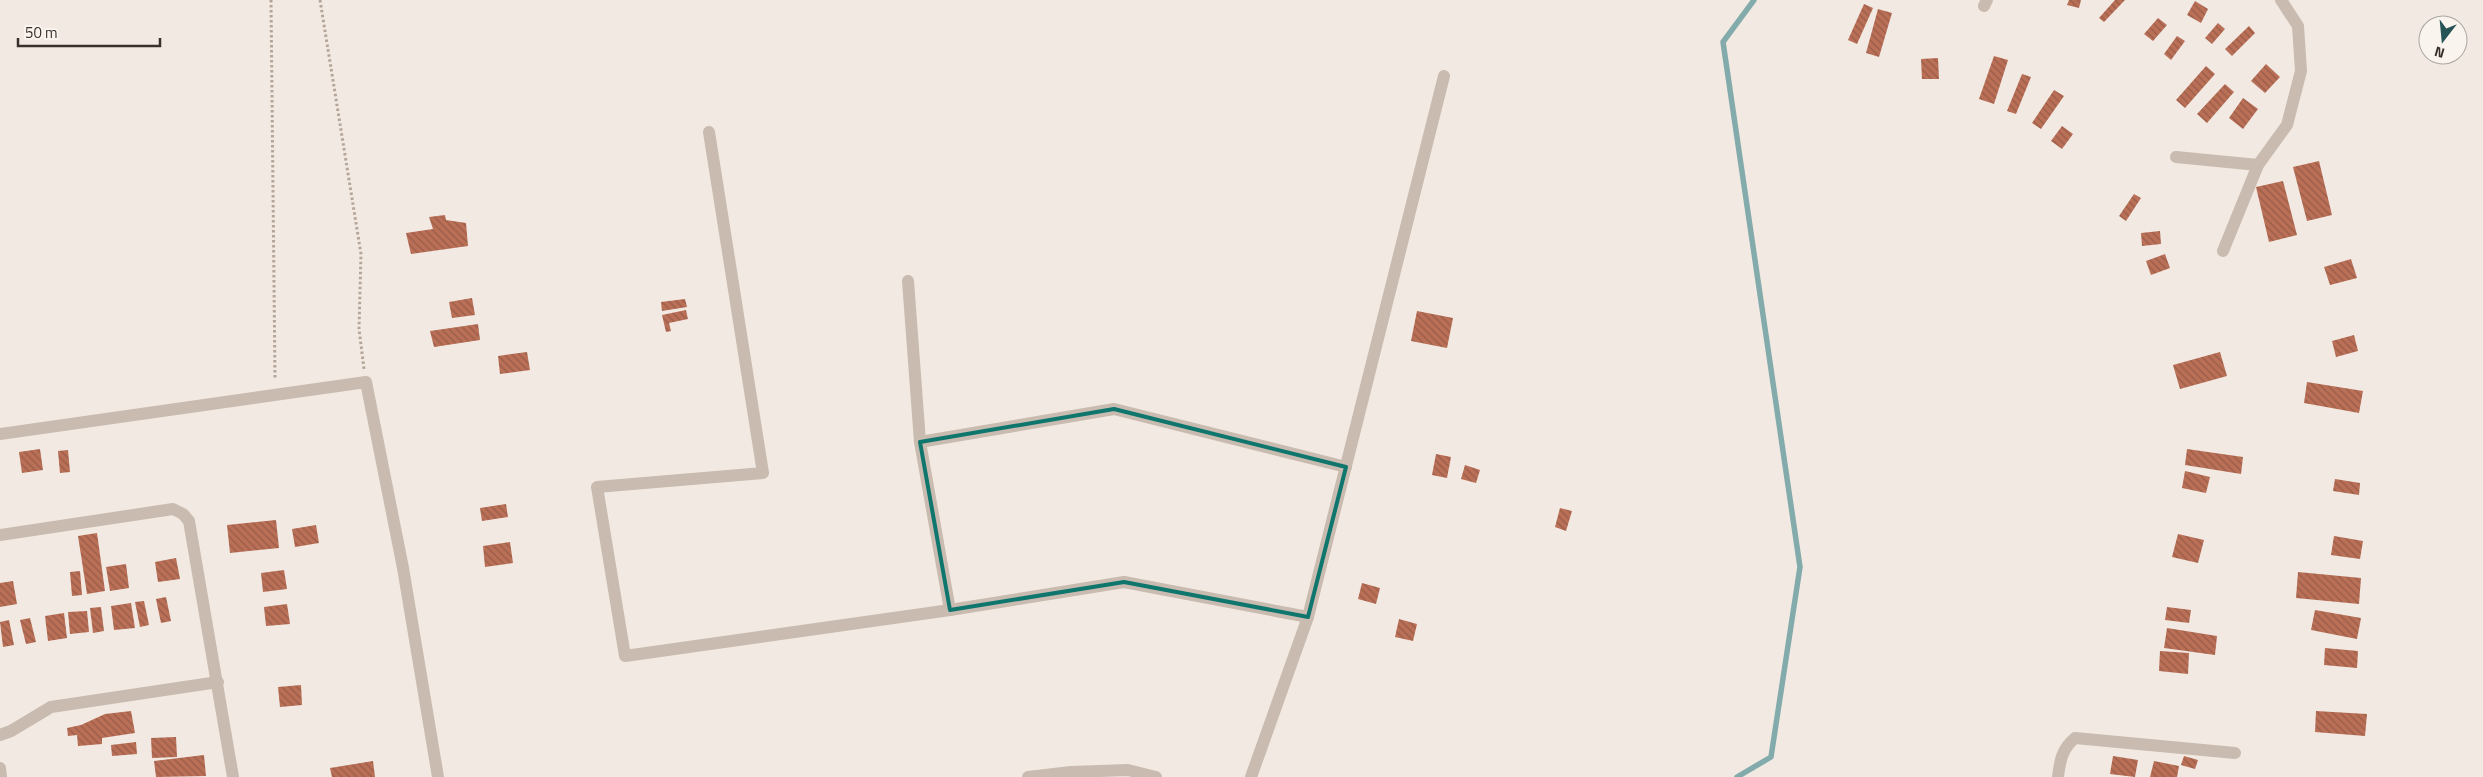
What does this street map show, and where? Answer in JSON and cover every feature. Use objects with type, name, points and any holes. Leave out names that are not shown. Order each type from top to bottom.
[{"type":"street","points":[[2223,251],[2258,165],[2288,125],[2301,71],[2298,26],[2282,0]]},
{"type":"street","points":[[1251,777],[1308,617],[1444,76]]},
{"type":"street","points":[[710,132],[763,473],[597,487],[625,656],[950,610],[1124,582],[1308,617]]},
{"type":"street","points":[[2176,156],[2258,165]]},
{"type":"street","points":[[908,282],[920,442],[950,610]]},
{"type":"street","points":[[0,434],[366,382],[402,568],[438,777]]},
{"type":"street","points":[[920,442],[1114,409],[1346,467]]},
{"type":"street","points":[[0,535],[173,509],[183,514],[189,521],[233,777]]},
{"type":"street","points":[[0,735],[11,731],[51,706],[218,682]]},
{"type":"street","points":[[2058,777],[2060,756],[2066,745],[2075,738],[2235,753]]},
{"type":"street","points":[[0,768],[1,777]]},
{"type":"street","points":[[1028,777],[1071,772],[1128,770],[1156,777]]},
{"type":"path","points":[[271,0],[276,395]]},
{"type":"path","points":[[320,0],[361,254],[359,329],[366,382]]},
{"type":"highlighted area","points":[[1114,409],[1346,467],[1308,617],[1124,582],[950,610],[920,442]]},
{"type":"building","points":[[2069,0],[2081,0],[2079,8],[2067,5]]},
{"type":"building","points":[[2115,0],[2125,0],[2104,22],[2099,18]]},
{"type":"building","points":[[2195,1],[2208,9],[2201,23],[2187,15]]},
{"type":"building","points":[[1864,4],[1873,8],[1857,44],[1848,40]]},
{"type":"building","points":[[1878,9],[1892,13],[1879,57],[1866,53]]},
{"type":"building","points":[[2158,18],[2167,25],[2153,41],[2144,34]]},
{"type":"building","points":[[2218,23],[2225,29],[2212,44],[2205,38]]},
{"type":"building","points":[[2249,26],[2255,33],[2232,56],[2225,49]]},
{"type":"building","points":[[2177,36],[2185,41],[2171,60],[2164,54]]},
{"type":"building","points":[[1994,56],[2008,60],[1994,104],[1979,99]]},
{"type":"building","points":[[1938,58],[1939,79],[1922,79],[1921,59]]},
{"type":"building","points":[[2266,64],[2280,77],[2265,93],[2251,81]]},
{"type":"building","points":[[2206,66],[2215,74],[2185,108],[2176,100]]},
{"type":"building","points":[[2022,74],[2031,77],[2016,114],[2007,111]]},
{"type":"building","points":[[2225,84],[2234,92],[2207,123],[2197,114]]},
{"type":"building","points":[[2054,90],[2064,96],[2041,129],[2032,123]]},
{"type":"building","points":[[2243,98],[2258,109],[2243,129],[2229,118]]},
{"type":"building","points":[[2062,126],[2073,134],[2062,149],[2051,141]]},
{"type":"building","points":[[2319,161],[2332,215],[2307,221],[2293,167]]},
{"type":"building","points":[[2283,181],[2297,235],[2269,242],[2256,187]]},
{"type":"building","points":[[2134,194],[2141,198],[2126,221],[2119,216]]},
{"type":"building","points":[[445,215],[446,220],[466,223],[468,246],[411,254],[406,233],[433,229],[429,217]]},
{"type":"building","points":[[2160,231],[2161,244],[2142,246],[2141,233]]},
{"type":"building","points":[[2165,254],[2170,268],[2151,275],[2146,261]]},
{"type":"building","points":[[2351,259],[2357,278],[2330,285],[2324,267]]},
{"type":"building","points":[[472,298],[475,315],[452,318],[449,302]]},
{"type":"building","points":[[685,299],[687,307],[662,311],[661,302]]},
{"type":"building","points":[[686,310],[688,319],[669,323],[671,331],[666,332],[662,315]]},
{"type":"building","points":[[1417,311],[1453,318],[1447,348],[1411,341]]},
{"type":"building","points":[[478,324],[480,340],[434,347],[430,331]]},
{"type":"building","points":[[2354,335],[2358,351],[2336,357],[2332,341]]},
{"type":"building","points":[[527,352],[530,370],[500,374],[498,356]]},
{"type":"building","points":[[2220,352],[2227,376],[2180,389],[2173,365]]},
{"type":"building","points":[[2307,382],[2363,391],[2359,413],[2304,403]]},
{"type":"building","points":[[40,449],[43,470],[22,473],[19,452]]},
{"type":"building","points":[[2187,449],[2243,457],[2241,474],[2185,465]]},
{"type":"building","points":[[68,450],[70,472],[60,473],[58,451]]},
{"type":"building","points":[[1436,454],[1451,457],[1447,478],[1432,475]]},
{"type":"building","points":[[1465,465],[1480,470],[1476,483],[1461,479]]},
{"type":"building","points":[[2185,471],[2210,477],[2206,493],[2182,488]]},
{"type":"building","points":[[2335,479],[2360,483],[2359,495],[2333,491]]},
{"type":"building","points":[[506,504],[508,517],[482,521],[480,508]]},
{"type":"building","points":[[1560,508],[1572,511],[1566,531],[1555,527]]},
{"type":"building","points":[[276,520],[279,548],[230,553],[227,525]]},
{"type":"building","points":[[316,525],[319,543],[295,547],[292,529]]},
{"type":"building","points":[[97,533],[105,591],[87,594],[78,536]]},
{"type":"building","points":[[2178,534],[2204,540],[2198,563],[2172,557]]},
{"type":"building","points":[[2334,536],[2363,541],[2360,559],[2331,555]]},
{"type":"building","points":[[510,542],[513,563],[485,567],[483,546]]},
{"type":"building","points":[[176,558],[180,579],[158,582],[155,562]]},
{"type":"building","points":[[126,564],[129,588],[110,591],[106,567]]},
{"type":"building","points":[[284,570],[287,589],[263,592],[261,573]]},
{"type":"building","points":[[80,571],[82,595],[72,596],[70,572]]},
{"type":"building","points":[[2298,572],[2361,578],[2359,604],[2296,598]]},
{"type":"building","points":[[13,581],[17,604],[0,607],[0,583]]},
{"type":"building","points":[[1362,583],[1380,588],[1376,604],[1358,599]]},
{"type":"building","points":[[166,597],[171,621],[161,623],[156,599]]},
{"type":"building","points":[[144,601],[149,625],[140,627],[135,602]]},
{"type":"building","points":[[131,603],[135,628],[114,630],[111,606]]},
{"type":"building","points":[[287,604],[290,624],[266,626],[264,607]]},
{"type":"building","points":[[101,607],[104,631],[93,633],[90,608]]},
{"type":"building","points":[[2167,607],[2191,610],[2189,623],[2165,620]]},
{"type":"building","points":[[2315,610],[2361,618],[2357,639],[2311,630]]},
{"type":"building","points":[[87,611],[89,632],[70,634],[68,612]]},
{"type":"building","points":[[64,613],[67,638],[48,641],[45,616]]},
{"type":"building","points":[[30,618],[36,642],[26,644],[20,620]]},
{"type":"building","points":[[1399,619],[1417,624],[1413,641],[1395,637]]},
{"type":"building","points":[[9,620],[14,645],[3,647],[0,622]]},
{"type":"building","points":[[2167,628],[2217,636],[2215,655],[2164,648]]},
{"type":"building","points":[[2325,648],[2358,651],[2357,668],[2324,665]]},
{"type":"building","points":[[2160,651],[2189,653],[2188,674],[2159,671]]},
{"type":"building","points":[[301,685],[302,705],[280,707],[278,687]]},
{"type":"building","points":[[131,711],[135,733],[102,738],[102,744],[78,746],[77,735],[68,736],[67,728],[81,725],[105,714]]},
{"type":"building","points":[[2316,711],[2367,714],[2365,736],[2315,732]]},
{"type":"building","points":[[176,737],[177,757],[152,758],[151,738]]},
{"type":"building","points":[[136,742],[137,754],[112,756],[111,745]]},
{"type":"building","points":[[204,755],[206,776],[156,777],[154,761]]},
{"type":"building","points":[[2113,756],[2138,760],[2135,777],[2110,774]]},
{"type":"building","points":[[2184,756],[2198,760],[2195,769],[2181,765]]},
{"type":"building","points":[[373,761],[375,777],[332,777],[330,768]]},
{"type":"building","points":[[2154,761],[2179,766],[2177,777],[2150,777]]},
{"type":"waterway","points":[[1737,777],[1771,757],[1800,567],[1723,42],[1754,0]]}]
